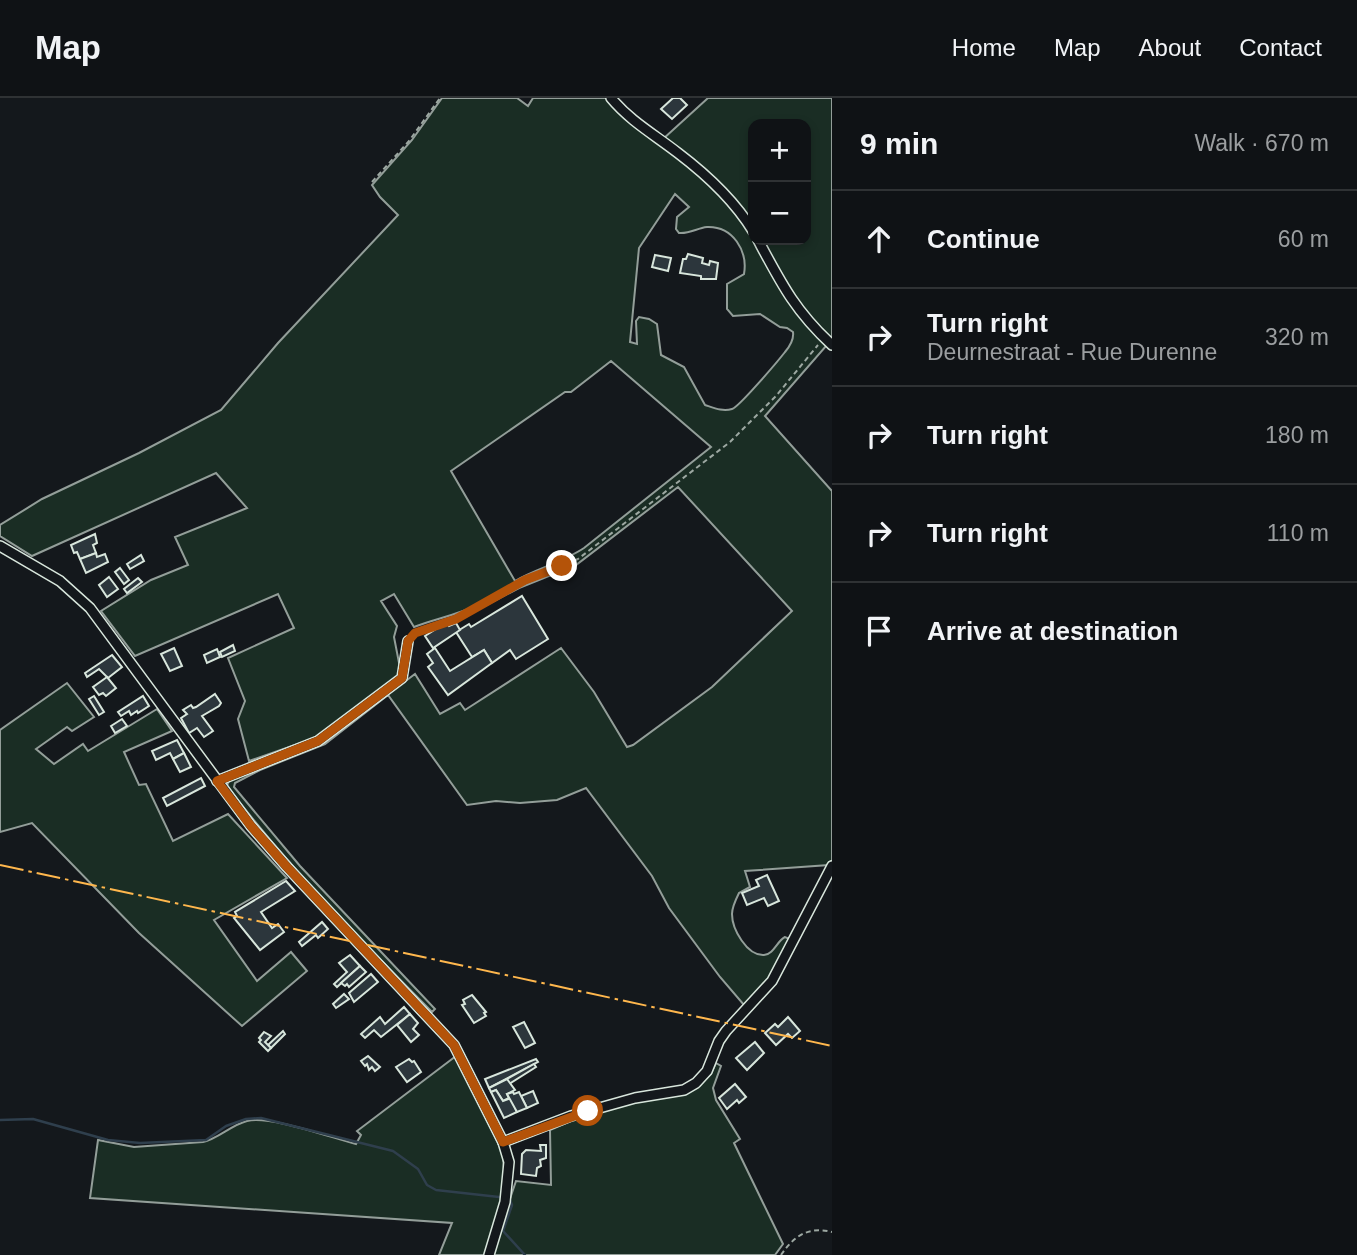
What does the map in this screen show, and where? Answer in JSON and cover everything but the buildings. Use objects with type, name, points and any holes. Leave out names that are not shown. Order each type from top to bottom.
[{"type":"street","points":[[611,98],[624,113],[705,175],[733,203],[748,224]]},
{"type":"street","points":[[761,245],[791,300],[828,342]]},
{"type":"street","points":[[0,546],[60,581],[90,608],[251,826],[454,1045],[503,1142],[509,1162],[508,1186],[489,1255]]},
{"type":"street","points":[[217,781],[306,747],[338,727],[402,678],[408,641]]},
{"type":"street","points":[[503,1142],[571,1116],[635,1098],[684,1090],[696,1083],[707,1071],[726,1031],[772,981],[832,866]]},
{"type":"path","points":[[372,182],[409,141],[440,98]]},
{"type":"path","points":[[408,641],[419,631],[456,619],[525,580],[578,559],[730,442],[828,342]]},
{"type":"path","points":[[781,1255],[793,1239],[803,1232],[820,1229],[832,1231]]},
{"type":"green space","points":[[442,98],[517,98],[528,106],[533,98],[614,98],[699,172],[734,207],[748,231],[748,245],[757,245],[827,345],[765,416],[832,491],[832,860],[829,865],[745,871],[750,887],[739,893],[732,914],[735,927],[746,946],[764,955],[785,937],[792,940],[771,977],[744,1005],[669,908],[652,876],[586,788],[557,800],[520,803],[496,801],[467,805],[388,695],[325,744],[260,770],[235,783],[234,787],[300,866],[435,1009],[432,1012],[300,874],[227,786],[229,780],[302,750],[405,678],[407,680],[415,674],[440,714],[460,703],[465,710],[561,648],[594,692],[627,747],[633,745],[712,687],[792,611],[678,487],[576,565],[519,588],[481,608],[478,605],[414,627],[394,594],[381,601],[397,626],[394,637],[401,673],[339,723],[315,738],[249,761],[238,719],[245,701],[228,658],[294,628],[278,594],[135,656],[101,611],[151,580],[188,565],[175,537],[247,508],[216,473],[32,556],[0,536],[0,525],[42,499],[221,410],[278,343],[398,215],[372,185],[412,140]],"holes":[[[675,194],[689,207],[677,217],[676,229],[679,233],[707,227],[716,228],[737,241],[744,257],[744,274],[727,284],[727,309],[733,316],[760,314],[793,332],[787,350],[750,392],[729,410],[705,405],[684,367],[661,355],[657,324],[639,317],[636,321],[637,344],[630,342],[639,248]],[[611,361],[711,447],[584,548],[515,581],[451,471],[565,392],[571,392]]]},
{"type":"green space","points":[[708,98],[832,98],[832,342],[808,320],[764,245],[811,245],[811,119],[748,119],[748,222],[663,139]]},
{"type":"green space","points":[[67,683],[94,717],[72,731],[67,727],[36,749],[54,764],[83,744],[88,751],[157,709],[172,731],[124,752],[139,785],[146,784],[173,841],[228,814],[287,878],[214,920],[257,981],[291,952],[307,971],[242,1026],[139,933],[32,823],[0,832],[0,730]]},
{"type":"green space","points":[[456,1056],[503,1153],[505,1187],[486,1255],[439,1255],[452,1223],[90,1198],[98,1140],[134,1147],[203,1142],[241,1123],[257,1120],[285,1124],[356,1144],[361,1135],[357,1131]]},
{"type":"green space","points":[[716,1063],[721,1066],[713,1088],[716,1100],[740,1139],[734,1143],[783,1244],[775,1255],[491,1255],[516,1181],[551,1185],[550,1130],[573,1120],[646,1098],[697,1087],[711,1074]]},
{"type":"waterway","points":[[0,1120],[33,1119],[108,1140],[140,1143],[206,1140],[226,1126],[246,1119],[261,1118],[393,1151],[418,1169],[427,1185],[436,1190],[499,1197]]},
{"type":"waterway","points":[[510,1200],[512,1205],[503,1231],[525,1255]]},
{"type":"power","points":[[0,865],[832,1046]]},
{"type":"route","points":[[562,566],[525,580],[456,619],[415,633],[408,641],[402,678],[338,727],[306,747],[217,781],[287,867],[454,1045],[503,1142],[588,1111]]}]
